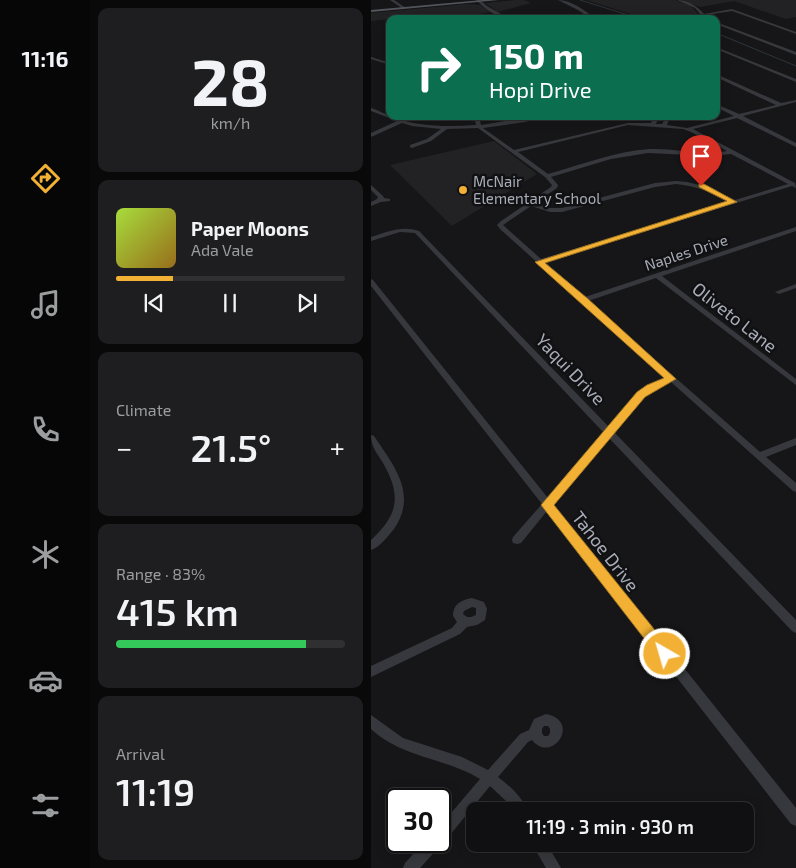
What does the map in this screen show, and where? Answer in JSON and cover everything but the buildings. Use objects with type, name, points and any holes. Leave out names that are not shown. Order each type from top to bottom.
[{"type":"main road","points":[[416,7],[497,0]]},
{"type":"main road","points":[[371,11],[480,2]]},
{"type":"street","points":[[392,0],[404,8]]},
{"type":"street","points":[[560,0],[588,15]]},
{"type":"street","points":[[679,0],[696,7],[702,14]]},
{"type":"street","points":[[480,2],[501,15]]},
{"type":"street","points":[[697,15],[735,10],[796,33]]},
{"type":"street","points":[[720,25],[796,54]]},
{"type":"street","points":[[720,50],[796,81]]},
{"type":"street","points":[[371,58],[386,63]]},
{"type":"street","points":[[720,77],[781,105]]},
{"type":"street","points":[[688,129],[796,101]]},
{"type":"street","points":[[720,107],[796,145]]},
{"type":"street","points":[[371,109],[386,115]]},
{"type":"street","points":[[477,120],[479,127],[547,176],[553,182],[555,188],[500,225],[539,262],[796,489]]},
{"type":"street","points":[[371,135],[402,121],[447,127],[479,127],[529,120]]},
{"type":"street","points":[[653,125],[655,120]]},
{"type":"street","points":[[664,126],[666,120]]},
{"type":"street","points":[[513,152],[628,124],[664,126],[688,129],[794,185]]},
{"type":"street","points":[[412,146],[429,140],[447,127]]},
{"type":"street","points":[[783,139],[796,135]]},
{"type":"street","points":[[547,176],[648,151],[709,156],[733,152]]},
{"type":"street","points":[[531,204],[550,210],[568,209],[655,184],[669,183],[707,187],[733,202]]},
{"type":"street","points":[[539,262],[794,185]]},
{"type":"street","points":[[371,186],[381,197],[380,200]]},
{"type":"street","points":[[371,204],[380,200],[388,200]]},
{"type":"street","name":"Naples Drive","points":[[584,300],[796,229]]},
{"type":"street","name":"Yaqui Drive","points":[[371,239],[403,230],[417,232],[796,628]]},
{"type":"street","name":"Oliveto Lane","points":[[656,275],[796,383]]},
{"type":"street","name":"Tahoe Drive","points":[[371,281],[796,819]]},
{"type":"street","points":[[779,292],[796,286]]},
{"type":"street","points":[[517,540],[641,395],[671,379]]},
{"type":"street","points":[[371,438],[390,469],[401,495],[400,505],[391,526],[371,546]]},
{"type":"street","points":[[760,456],[796,441]]},
{"type":"street","points":[[371,672],[456,631],[464,622]]},
{"type":"street","points":[[371,721],[383,732],[399,742],[463,764],[502,788],[516,802]]},
{"type":"street","points":[[451,823],[519,742],[535,733]]},
{"type":"street","points":[[544,852],[553,868]]},
{"type":"street","points":[[410,868],[424,853]]},
{"type":"shaded area","points":[[524,0],[531,3],[498,12],[485,3]]},
{"type":"shaded area","points":[[586,0],[675,0],[691,6],[698,14],[637,15]]},
{"type":"shaded area","points":[[682,0],[796,0],[796,17],[786,19],[734,1],[700,7]]},
{"type":"shaded area","points":[[467,4],[480,5],[491,12],[472,15],[386,15],[386,19],[371,21],[371,13]]},
{"type":"shaded area","name":"McNair Elementary School","points":[[494,141],[537,174],[452,226],[390,165]]},
{"type":"waterway","points":[[580,0],[630,15]]},
{"type":"waterway","points":[[720,35],[796,66]]},
{"type":"place","name":"McNair Elementary School","points":[[463,190]]},
{"type":"route","points":[[665,654],[547,505],[641,395],[661,382],[671,379],[539,262],[733,202],[713,190],[701,186]]}]
